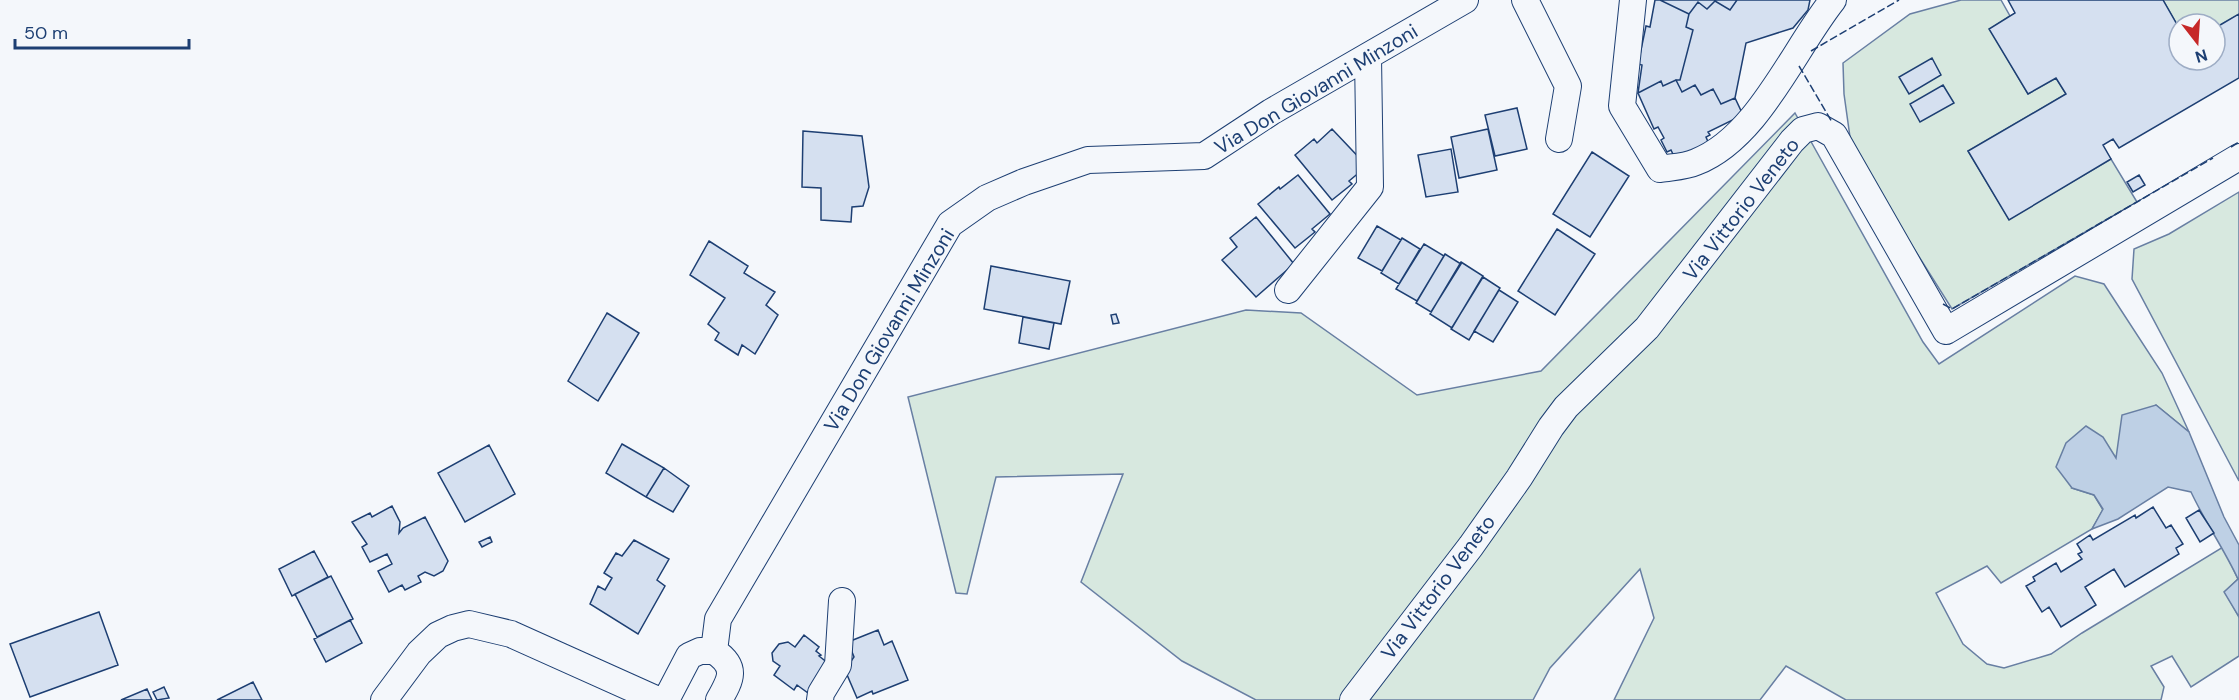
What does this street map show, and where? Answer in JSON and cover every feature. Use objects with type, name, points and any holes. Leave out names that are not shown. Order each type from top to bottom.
[{"type":"street","name":"Via Don Giovanni Minzoni","points":[[714,651],[718,619],[950,224],[987,198],[1024,182],[1088,160],[1204,156],[1271,112],[1465,0]]},
{"type":"street","points":[[1525,0],[1568,86],[1559,139]]},
{"type":"street","points":[[1633,0],[1622,106],[1660,169],[1695,162],[1728,144],[1766,102],[1833,0]]},
{"type":"street","points":[[1288,290],[1370,187],[1368,57]]},
{"type":"street","name":"Via Vittorio Veneto","points":[[1353,700],[1471,546],[1520,478],[1566,407],[1647,328],[1772,165],[1803,130],[1818,126],[1834,135],[1946,331],[2239,157]]},
{"type":"street","points":[[820,700],[821,693],[838,665],[842,601]]},
{"type":"street","points":[[384,700],[419,653],[438,635],[469,624],[511,634],[658,700]]},
{"type":"street","points":[[666,700],[689,656],[700,651],[714,651],[729,665],[731,676],[719,700]]},
{"type":"shaded area","points":[[1961,0],[2001,0],[2010,16],[1990,29],[2028,94],[2056,78],[2066,94],[1968,151],[2009,219],[2111,159],[2137,202],[1952,309],[1894,217],[1850,137],[1844,94],[1843,63],[1910,14]]},
{"type":"shaded area","points":[[2163,0],[2239,0],[2239,14],[2227,21],[2227,12],[2170,12]]},
{"type":"shaded area","points":[[1795,113],[1923,342],[1939,364],[2075,276],[2104,284],[2162,373],[2189,432],[2156,405],[2116,459],[2072,488],[2094,495],[2103,510],[2092,529],[2001,583],[1987,566],[1936,593],[1963,644],[1987,664],[2004,668],[2051,654],[2223,547],[2238,579],[2225,592],[2239,617],[2239,656],[2191,687],[2172,656],[2151,666],[2164,687],[2161,700],[1846,700],[1786,666],[1760,700],[1614,700],[1654,618],[1640,569],[1550,668],[1533,700],[1256,700],[1182,661],[1081,582],[1123,474],[996,477],[967,594],[956,593],[908,397],[1246,310],[1301,313],[1417,395],[1541,371]]},
{"type":"shaded area","points":[[2239,192],[2239,481],[2132,279],[2134,249],[2169,234]]},
{"type":"water","points":[[2156,405],[2189,432],[2224,517],[2239,545],[2239,617],[2224,592],[2238,579],[2191,492],[2168,487],[2118,519],[2092,529],[2103,509],[2094,495],[2072,488],[2056,467],[2066,443],[2086,426],[2103,437],[2116,458],[2122,415]]},
{"type":"building","points":[[1655,0],[1660,0],[1689,14],[1686,27],[1693,30],[1680,80],[1663,86],[1661,81],[1638,93],[1642,65],[1638,64],[1646,26],[1650,27]]},
{"type":"building","points":[[1660,0],[1737,0],[1730,10],[1715,1],[1707,9],[1698,2],[1689,14]]},
{"type":"building","points":[[1737,0],[1810,0],[1808,10],[1793,28],[1746,43],[1735,98],[1721,104],[1713,89],[1701,95],[1695,85],[1682,92],[1676,80],[1680,80],[1693,30],[1686,27],[1689,14],[1698,2],[1707,9],[1715,1],[1730,10]]},
{"type":"building","points":[[2008,0],[2163,0],[2170,12],[2167,12],[2167,72],[2227,72],[2227,21],[2239,14],[2239,78],[2119,148],[2113,139],[2103,145],[2111,159],[2009,220],[1968,151],[2066,94],[2056,78],[2028,94],[1989,29],[2015,13]]},
{"type":"building","points":[[1932,58],[1941,75],[1909,94],[1899,77]]},
{"type":"building","points":[[1676,80],[1682,92],[1695,85],[1701,95],[1713,89],[1721,104],[1735,98],[1743,115],[1708,132],[1710,135],[1706,137],[1711,149],[1678,165],[1671,150],[1667,152],[1661,140],[1664,138],[1658,127],[1654,129],[1638,93],[1661,81],[1663,86]]},
{"type":"building","points":[[1943,85],[1954,103],[1920,122],[1910,104]]},
{"type":"building","points":[[1517,108],[1527,149],[1495,156],[1485,115]]},
{"type":"building","points":[[1332,129],[1367,166],[1349,181],[1352,184],[1332,200],[1295,155],[1314,139],[1317,143]]},
{"type":"building","points":[[1488,129],[1497,170],[1459,178],[1451,137]]},
{"type":"building","points":[[803,131],[862,136],[869,187],[863,206],[852,207],[851,222],[821,220],[821,188],[802,187]]},
{"type":"building","points":[[1451,149],[1458,192],[1426,197],[1418,155]]},
{"type":"building","points":[[1592,152],[1629,176],[1590,237],[1553,214]]},
{"type":"building","points":[[1298,175],[1330,214],[1312,229],[1315,232],[1295,248],[1258,204]]},
{"type":"building","points":[[2139,175],[2145,185],[2133,192],[2127,182]]},
{"type":"building","points":[[1256,217],[1294,264],[1256,297],[1222,260],[1237,247],[1230,238]]},
{"type":"building","points":[[1377,226],[1401,240],[1382,271],[1358,258]]},
{"type":"building","points":[[1557,229],[1595,254],[1555,315],[1518,291]]},
{"type":"building","points":[[1402,238],[1420,249],[1399,284],[1381,273]]},
{"type":"building","points":[[709,241],[748,266],[744,273],[775,292],[766,305],[778,315],[755,354],[742,345],[738,355],[715,340],[719,333],[708,324],[725,298],[690,275]]},
{"type":"building","points":[[1424,244],[1444,256],[1417,301],[1396,289]]},
{"type":"building","points":[[1445,254],[1461,264],[1431,312],[1416,303]]},
{"type":"building","points":[[1461,262],[1483,276],[1452,328],[1430,314]]},
{"type":"building","points":[[991,266],[1070,281],[1061,324],[984,309]]},
{"type":"building","points":[[1483,277],[1500,288],[1469,340],[1451,329]]},
{"type":"building","points":[[1499,290],[1518,302],[1493,342],[1474,331]]},
{"type":"building","points":[[607,313],[639,333],[598,401],[568,381]]},
{"type":"building","points":[[1116,314],[1119,323],[1113,324],[1111,315]]},
{"type":"building","points":[[1023,317],[1054,323],[1049,349],[1019,343]]},
{"type":"building","points":[[622,444],[664,468],[646,497],[606,473]]},
{"type":"building","points":[[489,445],[515,494],[465,522],[438,473]]},
{"type":"building","points":[[664,468],[689,486],[673,512],[646,497]]},
{"type":"building","points":[[392,506],[400,522],[399,533],[403,528],[425,517],[448,561],[443,571],[434,576],[425,572],[418,576],[421,582],[405,590],[402,585],[389,592],[378,571],[392,564],[387,554],[370,562],[362,547],[367,544],[352,522],[370,513],[372,517]]},
{"type":"building","points":[[2153,507],[2166,528],[2171,525],[2183,544],[2176,548],[2179,554],[2125,587],[2114,569],[2085,587],[2096,605],[2061,627],[2049,607],[2042,612],[2026,586],[2035,581],[2033,577],[2056,563],[2061,572],[2082,559],[2078,554],[2082,552],[2077,544],[2090,535],[2093,540]]},
{"type":"building","points":[[2199,510],[2214,533],[2200,542],[2186,518]]},
{"type":"building","points":[[490,537],[492,542],[482,547],[479,542]]},
{"type":"building","points":[[634,540],[669,559],[657,580],[665,586],[638,634],[590,604],[598,586],[605,590],[612,578],[604,573],[616,553],[622,556]]},
{"type":"building","points":[[314,551],[328,577],[292,596],[279,569]]},
{"type":"building","points":[[331,576],[353,619],[317,637],[295,594]]},
{"type":"building","points":[[99,612],[118,665],[30,697],[10,644]]},
{"type":"building","points":[[350,620],[362,643],[326,662],[314,639]]},
{"type":"building","points":[[878,630],[884,645],[892,641],[908,680],[857,698],[845,670],[854,657],[848,642]]},
{"type":"building","points":[[804,635],[819,647],[816,651],[829,664],[808,693],[797,685],[794,690],[774,675],[780,666],[773,661],[772,653],[779,644],[788,642],[795,647]]},
{"type":"building","points":[[253,682],[262,700],[217,700]]},
{"type":"building","points":[[164,687],[169,698],[157,700],[153,692]]},
{"type":"building","points":[[147,689],[152,700],[121,700]]},
{"type":"fence","points":[[1811,51],[1899,0]]},
{"type":"fence","points":[[1799,66],[1832,122]]},
{"type":"fence","points":[[2231,147],[2239,142]]},
{"type":"fence","points":[[1943,304],[1952,309],[2213,158]]}]
